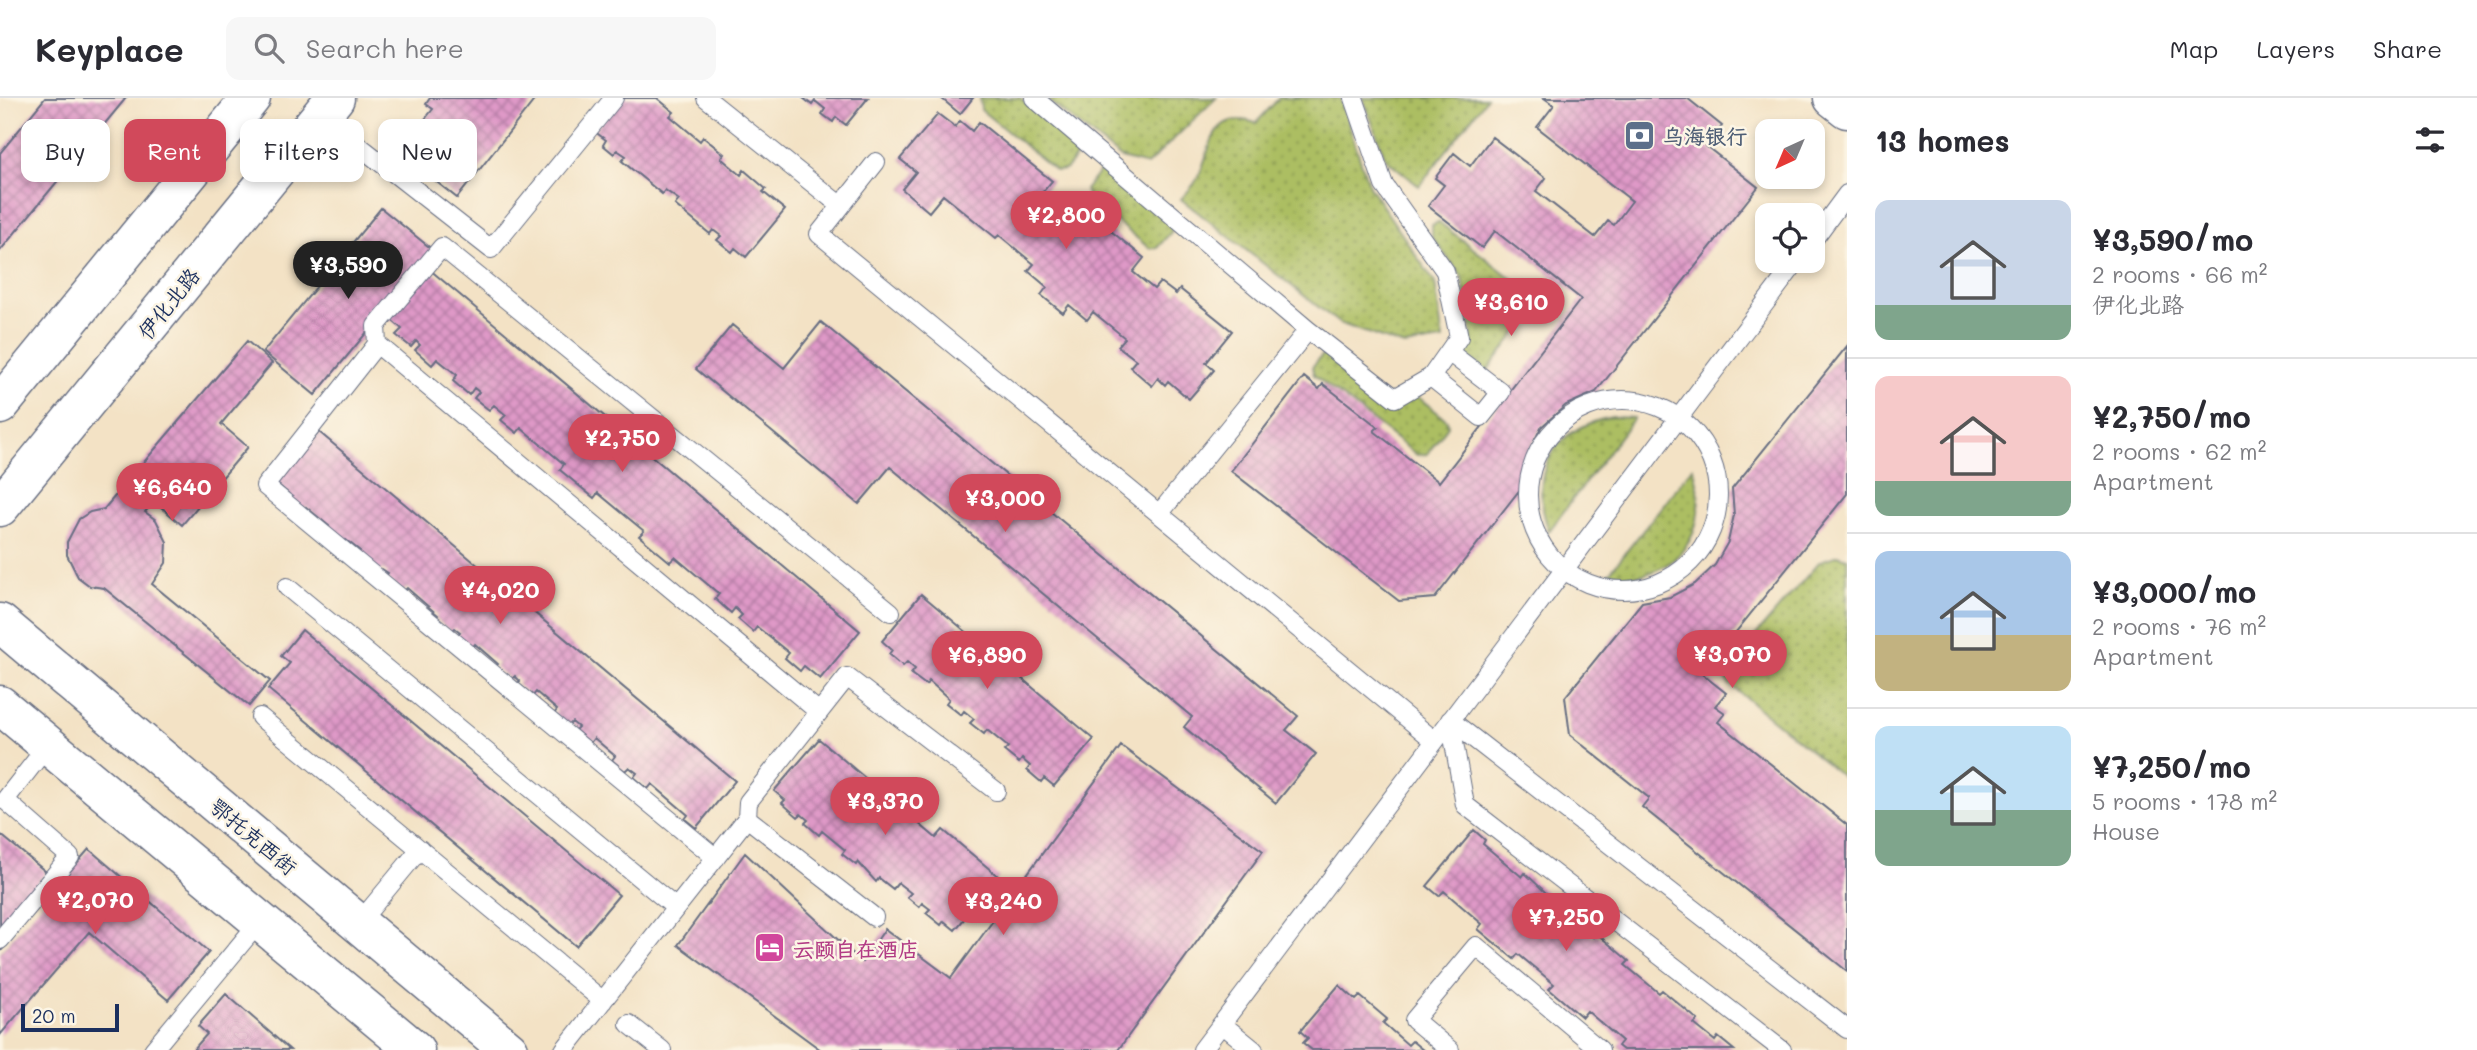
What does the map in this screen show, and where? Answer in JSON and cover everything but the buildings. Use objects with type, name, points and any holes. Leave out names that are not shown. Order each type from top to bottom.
[{"type":"main road","points":[[0,405],[251,98]]},
{"type":"main road","points":[[1833,98],[1847,109]]},
{"type":"main road","name":"伊化北路","points":[[0,507],[328,107]]},
{"type":"main road","name":"鄂托克西街","points":[[0,623],[509,1050]]},
{"type":"main road","points":[[0,705],[415,1050]]},
{"type":"lane","points":[[328,107],[491,249],[614,98]]},
{"type":"lane","points":[[706,98],[841,206]]},
{"type":"lane","points":[[1034,98],[1308,330],[1395,398],[1431,377],[1459,337],[1446,271],[1384,185],[1354,98]]},
{"type":"lane","points":[[876,162],[819,234],[1435,741]]},
{"type":"lane","points":[[1825,224],[1847,194]]},
{"type":"lane","points":[[716,858],[265,486],[377,344],[376,326],[442,247],[891,612]]},
{"type":"lane","points":[[1202,1050],[1788,273]]},
{"type":"lane","points":[[1159,514],[1308,330]]},
{"type":"lane","points":[[377,344],[819,712]]},
{"type":"lane","points":[[1431,377],[1481,417],[1501,393],[1450,353]]},
{"type":"lane","points":[[1618,399],[1650,403],[1680,417],[1701,439],[1715,466],[1718,486],[1714,526],[1700,553],[1678,574],[1660,583],[1621,591],[1591,585],[1564,571],[1542,546],[1529,515],[1528,482],[1537,451],[1557,424],[1585,406],[1618,399]]},
{"type":"lane","points":[[287,587],[676,908]]},
{"type":"lane","points":[[564,1050],[747,818],[748,802],[847,677],[996,791]]},
{"type":"lane","points":[[260,717],[603,1001]]},
{"type":"lane","points":[[1450,720],[1847,1029]]},
{"type":"lane","points":[[1450,720],[1465,805],[1782,1050]]},
{"type":"lane","points":[[0,940],[70,857],[5,800],[48,745]]},
{"type":"lane","points":[[747,818],[874,917]]},
{"type":"lane","points":[[358,924],[420,849]]},
{"type":"lane","points":[[153,1050],[260,921]]},
{"type":"lane","points":[[1450,1050],[1415,1020],[1476,946],[1600,1050]]},
{"type":"lane","points":[[629,1024],[662,1050]]},
{"type":"lane","points":[[1222,1024],[1254,1050]]},
{"type":"green space","points":[[980,98],[1020,98],[1076,145],[1078,155],[1065,170],[1056,171],[981,110]]},
{"type":"green space","points":[[1045,98],[1216,98],[1147,165],[1121,158]]},
{"type":"green space","points":[[1279,98],[1340,98],[1369,186],[1435,283],[1443,340],[1404,346],[1339,323],[1181,199],[1197,180],[1210,144],[1221,126],[1230,121],[1241,120],[1256,123]]},
{"type":"green space","points":[[1363,98],[1487,98],[1419,186],[1386,159]]},
{"type":"green space","points":[[1100,171],[1108,172],[1169,223],[1172,231],[1157,248],[1149,248],[1088,198],[1085,190]]},
{"type":"green space","points":[[1439,222],[1541,301],[1487,371],[1460,351],[1472,336],[1462,277],[1432,237],[1432,225]]},
{"type":"green space","points":[[1326,351],[1394,405],[1414,394],[1447,420],[1448,426],[1427,454],[1417,455],[1314,375],[1312,367]]},
{"type":"green space","points":[[1612,417],[1634,418],[1549,531],[1541,490],[1550,457],[1560,443],[1573,432]]},
{"type":"green space","points":[[1693,467],[1698,491],[1698,513],[1693,532],[1684,549],[1671,562],[1653,571],[1632,576],[1607,576]]},
{"type":"green space","points":[[1838,555],[1847,558],[1847,780],[1729,684],[1722,674],[1820,561]]},
{"type":"place","name":"乌海银行","points":[[1640,135]]},
{"type":"place","name":"云颐自在酒店","points":[[770,948]]}]
